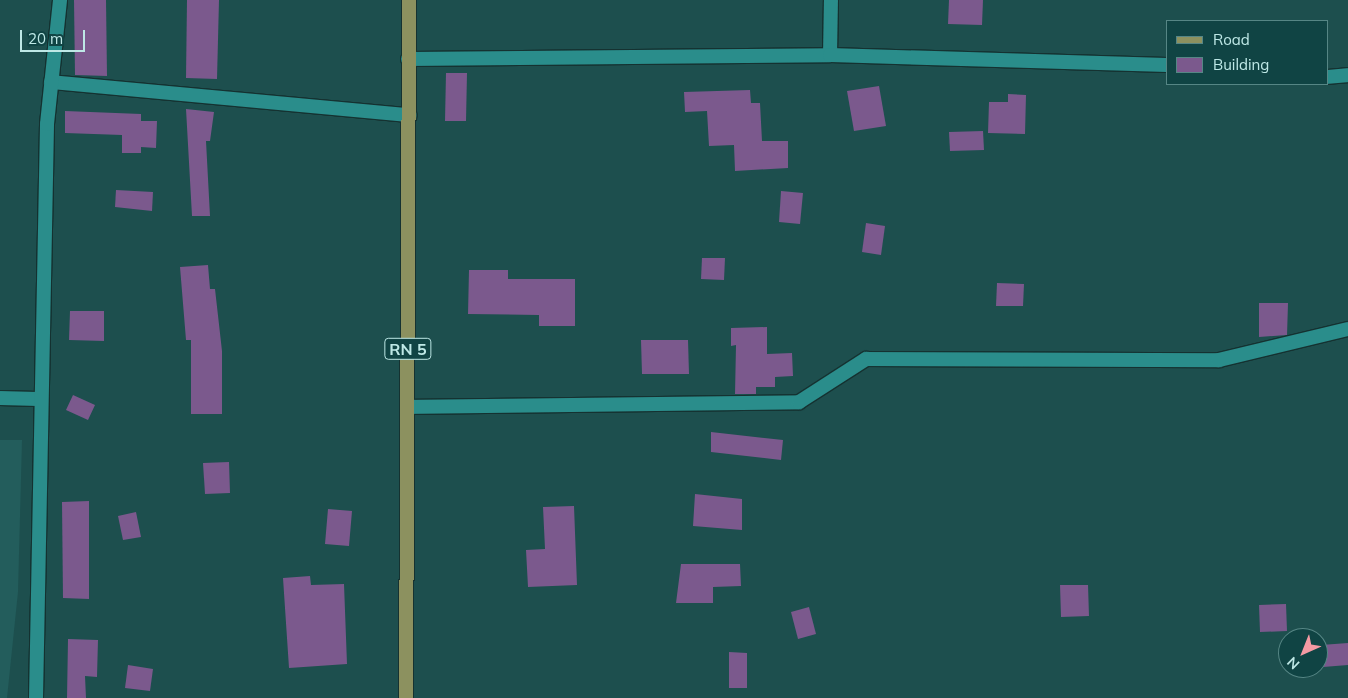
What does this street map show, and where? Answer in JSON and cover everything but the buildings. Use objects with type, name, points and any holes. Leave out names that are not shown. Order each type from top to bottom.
[{"type":"main road","name":"RN 5","points":[[406,698],[409,0]]},
{"type":"street","points":[[36,698],[41,399],[51,82],[60,0]]},
{"type":"street","points":[[830,55],[831,0]]},
{"type":"street","points":[[408,59],[830,55],[1166,66]]},
{"type":"street","points":[[1328,77],[1348,76]]},
{"type":"street","points":[[51,82],[409,114]]},
{"type":"street","points":[[408,407],[799,402],[833,377],[866,360],[1219,360],[1348,329]]},
{"type":"street","points":[[0,398],[41,399]]},
{"type":"shaded area","points":[[0,440],[22,440],[18,592],[7,698],[0,698]]}]
